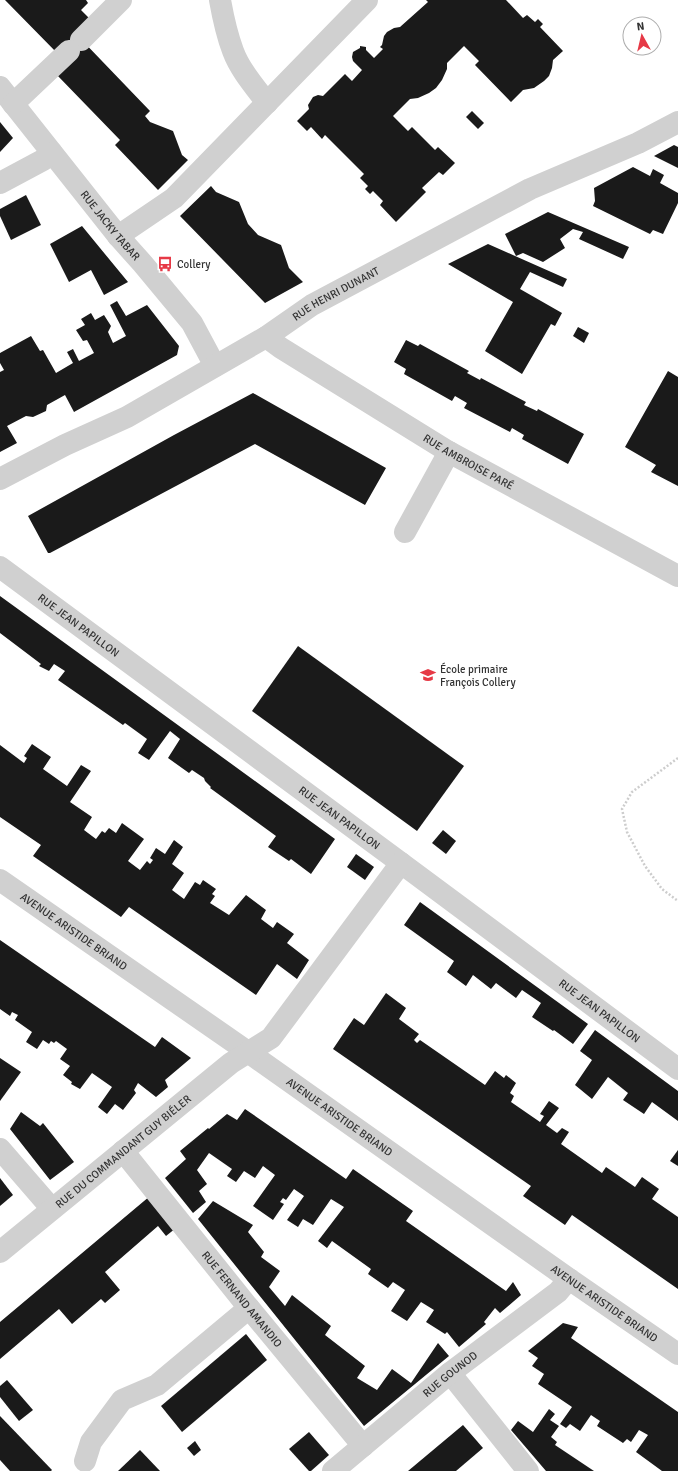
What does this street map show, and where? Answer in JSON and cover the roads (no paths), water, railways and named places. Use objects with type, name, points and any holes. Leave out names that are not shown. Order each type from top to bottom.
[{"type":"street","points":[[6,96],[75,45],[121,0]]},
{"type":"street","points":[[220,0],[223,19],[233,52],[267,103]]},
{"type":"street","points":[[118,236],[174,198],[367,0]]},
{"type":"street","name":"RUE JACKY TABAR","points":[[6,96],[118,236],[192,323],[215,366]]},
{"type":"street","name":"RUE HENRI DUNANT","points":[[0,479],[65,445],[128,417],[266,337],[312,305],[530,189],[638,143],[678,122]]},
{"type":"street","points":[[0,183],[43,160],[52,153]]},
{"type":"street","name":"RUE AMBROISE PARÉ","points":[[266,337],[449,452],[678,576]]},
{"type":"street","points":[[405,532],[449,452]]},
{"type":"street","name":"RUE JEAN PAPILLON","points":[[0,567],[401,863],[678,1070]]},
{"type":"street","name":"RUE DU COMMANDANT GUY BIÉLER","points":[[0,1252],[231,1063],[271,1038],[401,863]]},
{"type":"street","name":"AVENUE ARISTIDE BRIAND","points":[[0,880],[678,1354]]},
{"type":"street","points":[[0,1149],[52,1208]]},
{"type":"street","name":"RUE FERNAND AMANDIO","points":[[123,1150],[249,1308],[363,1446]]},
{"type":"street","name":"RUE GOUNOD","points":[[334,1471],[450,1373],[558,1292],[569,1279]]},
{"type":"street","points":[[85,1461],[91,1442],[122,1400],[157,1385],[249,1308]]},
{"type":"street","points":[[450,1373],[528,1471]]},
{"type":"place","name":"Collery","points":[[165,264]]},
{"type":"place","name":"École primaire François Collery","points":[[428,675]]}]
